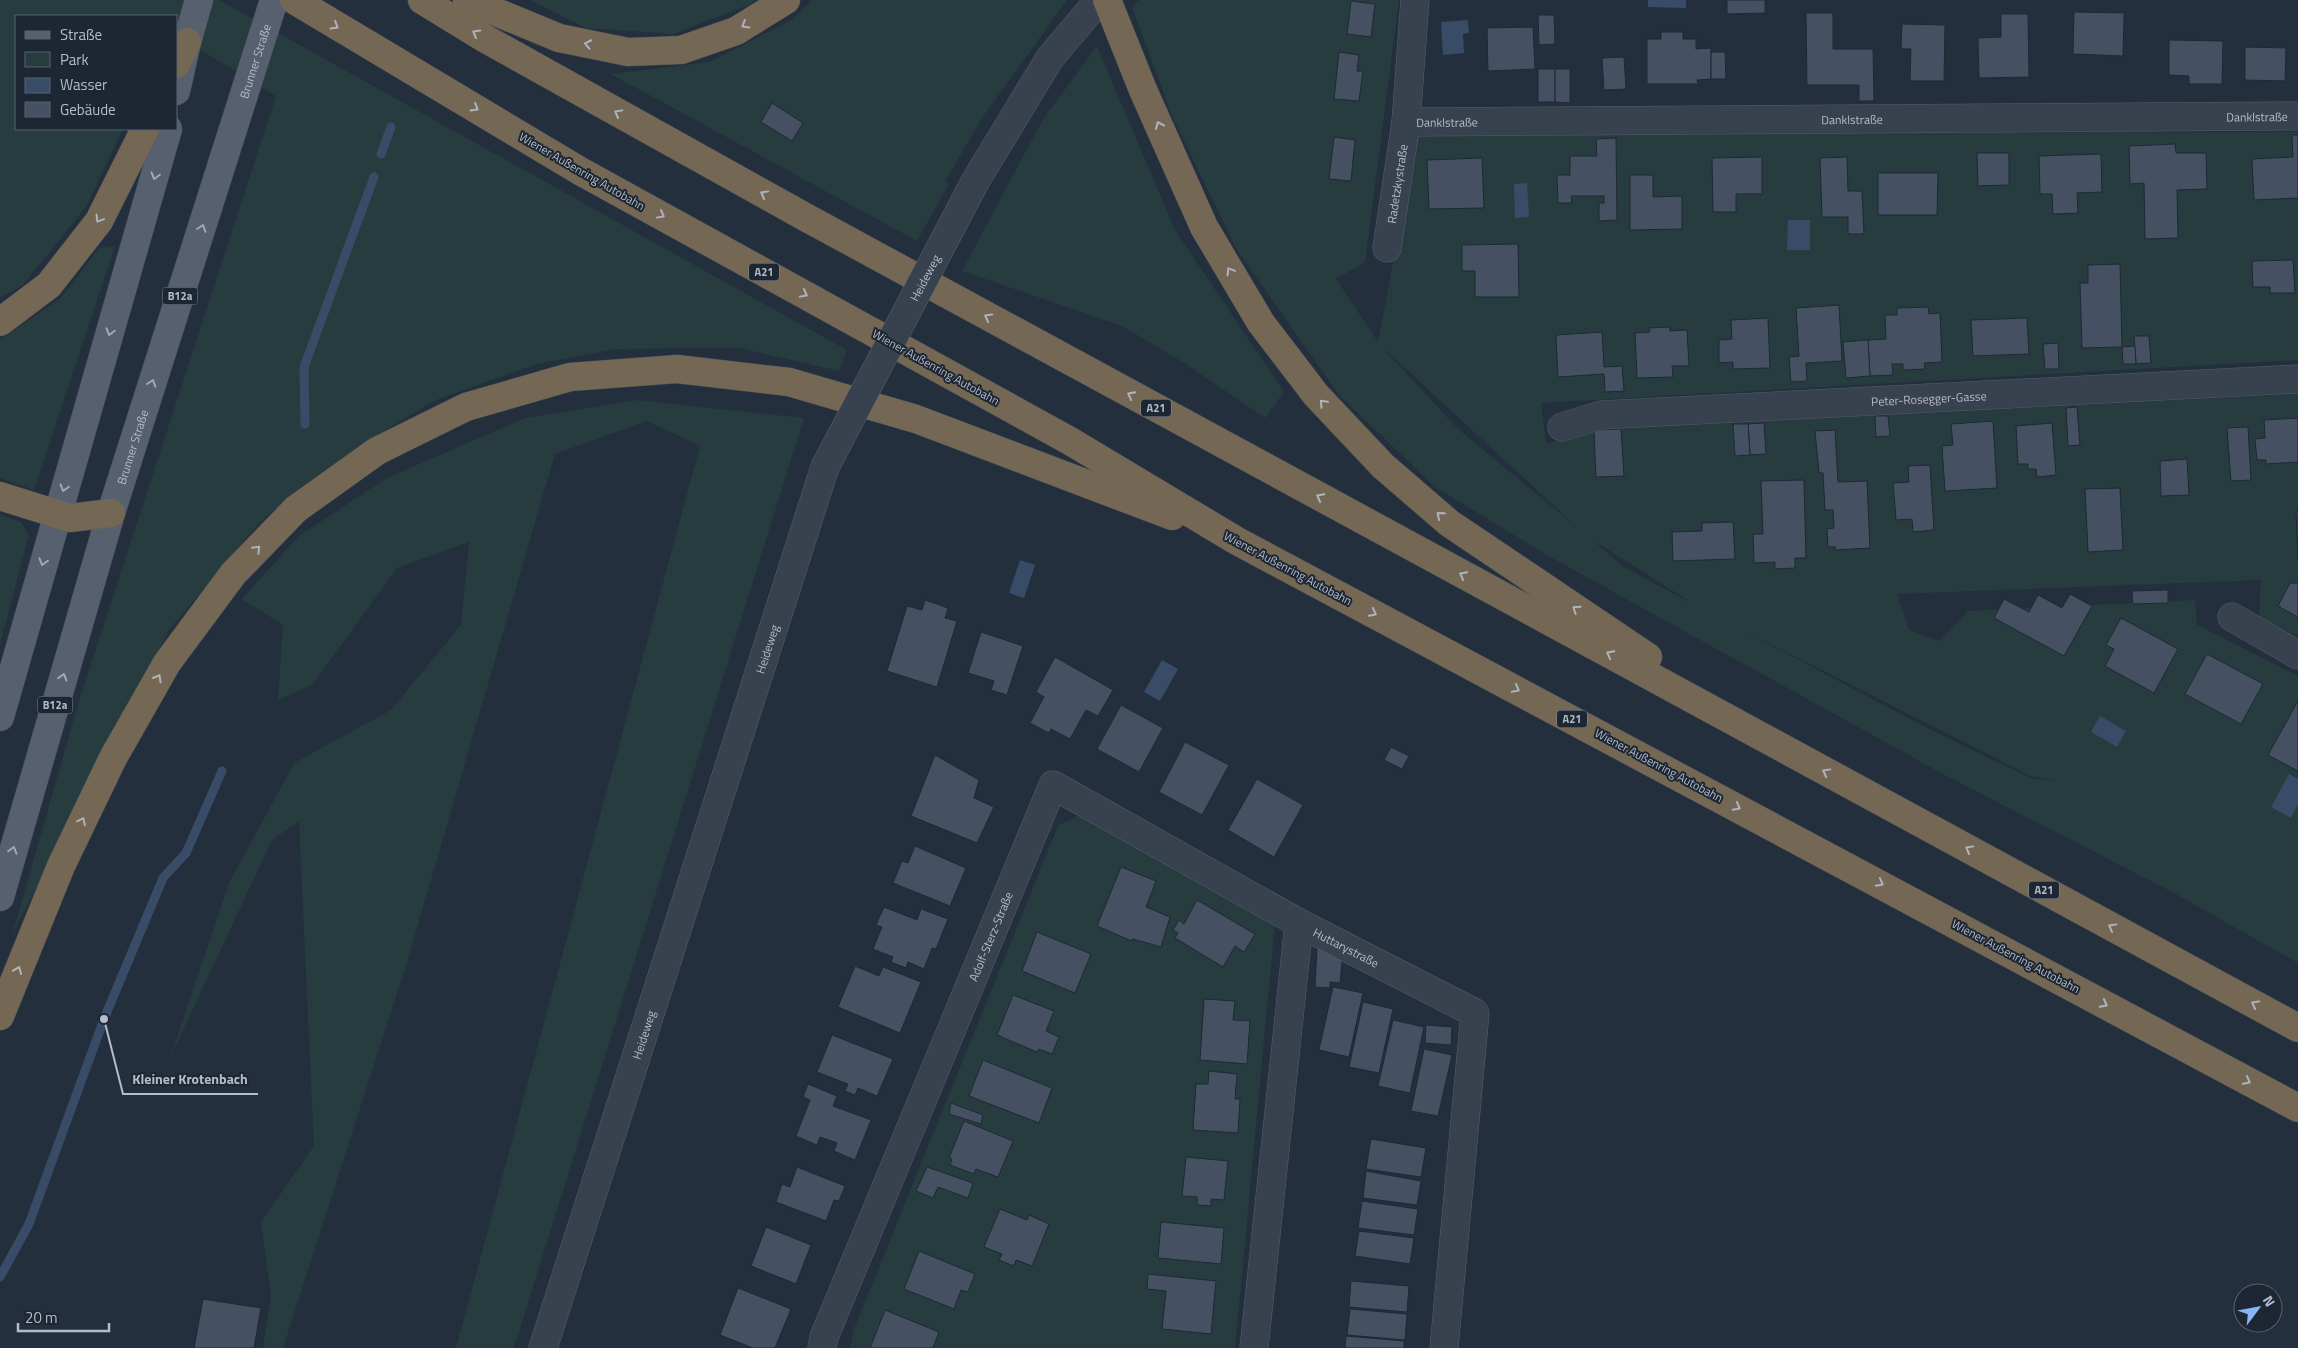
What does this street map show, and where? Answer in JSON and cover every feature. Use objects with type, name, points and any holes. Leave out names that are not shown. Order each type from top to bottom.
[{"type":"highway","name":"Wiener Außenring Autobahn","points":[[294,0],[580,171],[1070,441],[1237,541],[2298,1108]]},
{"type":"highway","name":"A21","points":[[422,0],[501,47],[807,218],[2298,1028]]},
{"type":"highway","points":[[467,0],[559,38],[628,52],[681,50],[736,31],[786,0]]},
{"type":"highway","points":[[1107,0],[1143,90],[1204,227],[1261,323],[1316,395],[1383,466],[1449,523],[1791,752]]},
{"type":"highway","points":[[0,322],[49,285],[99,221],[144,130]]},
{"type":"highway","points":[[0,1016],[60,866],[113,758],[166,663],[233,574],[296,509],[361,462],[377,451],[466,407],[570,377],[580,376],[677,369],[789,382],[916,419],[1237,541]]},
{"type":"highway","points":[[0,496],[70,518],[111,513]]},
{"type":"main road","points":[[178,78],[182,53],[199,0]]},
{"type":"main road","name":"Brunner Straße","points":[[0,897],[111,513],[274,0]]},
{"type":"main road","points":[[0,717],[56,515],[168,130]]},
{"type":"street","name":"Heideweg","points":[[543,1348],[825,467],[976,180],[1050,58],[1099,0]]},
{"type":"street","name":"Radetzkystraße","points":[[1387,248],[1406,122],[1415,0]]},
{"type":"street","name":"Danklstraße","points":[[1406,122],[2298,116]]},
{"type":"street","name":"Peter-Rosegger-Gasse","points":[[1562,427],[1601,415],[2298,378]]},
{"type":"street","points":[[2232,618],[2298,655]]},
{"type":"street","name":"Adolf-Sterz-Straße","points":[[822,1348],[824,1337],[1053,785],[1299,923]]},
{"type":"street","name":"Huttarystraße","points":[[1254,1348],[1299,923],[1475,1013],[1444,1348]]},
{"type":"green space","points":[[0,0],[219,0],[847,350],[839,371],[739,348],[616,349],[537,364],[436,400],[382,432],[309,481],[259,523],[169,630],[12,935],[79,701],[276,96],[178,36],[178,15],[15,15],[15,130],[123,130],[86,207],[23,285],[0,298]]},
{"type":"green space","points":[[530,0],[756,0],[751,4],[673,34],[586,28]]},
{"type":"green space","points":[[812,0],[1067,0],[982,118],[945,182],[949,184],[917,241],[611,74],[710,62],[793,19]]},
{"type":"green space","points":[[1140,0],[1399,0],[1365,262],[1336,279],[1378,342],[1417,134],[2298,132],[2298,360],[1541,403],[1546,444],[1594,430],[2298,394],[2298,636],[2259,618],[2261,580],[1897,594],[1909,630],[1939,641],[1968,611],[2195,600],[2197,625],[2298,676],[2298,963],[2174,893],[1943,774],[1552,558],[1435,487],[1339,395],[1237,250],[1173,118],[1132,7]],"holes":[[[1380,345],[1579,529],[1458,429]],[[1594,541],[1689,602],[1624,567]],[[1739,628],[2031,776],[2057,780],[2033,779],[1929,729]]]},
{"type":"green space","points":[[1097,46],[1175,230],[1284,392],[1265,418],[1186,364],[1122,326],[962,271],[1043,119]]},
{"type":"green space","points":[[115,246],[34,490],[0,478],[0,340],[61,298],[99,248]]},
{"type":"green space","points":[[638,400],[804,418],[514,1348],[456,1348],[700,446],[647,421],[555,454],[408,959],[283,1348],[263,1348],[271,1296],[261,1222],[314,1146],[299,821],[272,840],[170,1058],[229,883],[294,763],[391,710],[461,625],[469,542],[397,568],[312,685],[278,700],[283,625],[242,599],[299,536],[387,478],[525,418]]},
{"type":"green space","points":[[0,515],[21,522],[29,535],[0,645]]},
{"type":"green space","points":[[1093,808],[1275,923],[1235,1348],[850,1348],[854,1329],[1058,826]]},
{"type":"water","points":[[1648,0],[1686,0],[1686,8],[1648,7]]},
{"type":"water","points":[[1468,20],[1469,33],[1463,34],[1464,53],[1443,55],[1441,22]]},
{"type":"water","points":[[1527,183],[1529,217],[1515,218],[1514,184]]},
{"type":"water","points":[[1788,220],[1810,220],[1810,250],[1787,250]]},
{"type":"water","points":[[1020,560],[1035,565],[1024,598],[1009,593]]},
{"type":"water","points":[[1162,660],[1178,669],[1160,701],[1144,692]]},
{"type":"water","points":[[2100,716],[2126,731],[2117,747],[2091,732]]},
{"type":"water","points":[[2289,774],[2298,779],[2298,804],[2291,818],[2271,807]]},
{"type":"building","points":[[1727,0],[1765,0],[1765,13],[1727,14]]},
{"type":"building","points":[[1351,1],[1375,4],[1371,37],[1347,34]]},
{"type":"building","points":[[2074,12],[2124,13],[2123,56],[2073,54]]},
{"type":"building","points":[[1806,13],[1833,13],[1833,49],[1873,49],[1874,101],[1859,101],[1859,85],[1807,85]]},
{"type":"building","points":[[2001,14],[2028,14],[2029,77],[1979,78],[1978,38],[2001,37]]},
{"type":"building","points":[[1538,15],[1554,15],[1555,44],[1539,45]]},
{"type":"building","points":[[1902,24],[1945,25],[1944,81],[1910,81],[1911,49],[1901,49]]},
{"type":"building","points":[[1533,27],[1535,69],[1488,71],[1487,28]]},
{"type":"building","points":[[1661,32],[1683,32],[1683,39],[1696,39],[1696,49],[1711,48],[1711,79],[1697,80],[1698,84],[1647,84],[1647,39],[1661,39]]},
{"type":"building","points":[[2169,40],[2223,41],[2222,84],[2189,84],[2189,76],[2169,75]]},
{"type":"building","points":[[2245,47],[2286,48],[2285,81],[2245,80]]},
{"type":"building","points":[[1339,52],[1359,55],[1357,71],[1363,71],[1359,101],[1334,99]]},
{"type":"building","points":[[1711,52],[1725,52],[1726,79],[1711,79]]},
{"type":"building","points":[[1624,57],[1626,89],[1604,90],[1602,58]]},
{"type":"building","points":[[1538,69],[1555,69],[1555,102],[1538,102]]},
{"type":"building","points":[[1555,69],[1570,69],[1570,103],[1555,102]]},
{"type":"building","points":[[772,103],[803,123],[792,141],[761,122]]},
{"type":"building","points":[[2292,135],[2298,135],[2298,198],[2254,200],[2252,159],[2293,157]]},
{"type":"building","points":[[1334,137],[1355,140],[1351,181],[1329,179]]},
{"type":"building","points":[[1616,138],[1617,220],[1599,221],[1599,203],[1604,203],[1604,196],[1571,196],[1572,203],[1558,203],[1557,175],[1570,175],[1570,156],[1597,156],[1596,139]]},
{"type":"building","points":[[2175,144],[2176,153],[2206,153],[2207,189],[2177,190],[2178,238],[2145,239],[2144,183],[2130,184],[2129,146]]},
{"type":"building","points":[[1977,153],[2009,153],[2009,185],[1978,186]]},
{"type":"building","points":[[2101,154],[2102,192],[2077,193],[2078,213],[2053,214],[2052,194],[2040,194],[2039,156]]},
{"type":"building","points":[[1762,157],[1762,194],[1736,194],[1736,212],[1713,212],[1712,158]]},
{"type":"building","points":[[1847,157],[1848,191],[1862,191],[1864,234],[1848,234],[1848,217],[1822,217],[1820,158]]},
{"type":"building","points":[[1482,158],[1484,208],[1429,209],[1427,160]]},
{"type":"building","points":[[1878,173],[1938,173],[1937,215],[1878,215]]},
{"type":"building","points":[[1630,175],[1653,175],[1653,197],[1682,196],[1682,229],[1630,230]]},
{"type":"building","points":[[1518,244],[1519,297],[1475,297],[1475,271],[1462,271],[1462,245]]},
{"type":"building","points":[[2293,260],[2295,293],[2270,293],[2270,287],[2253,287],[2252,261]]},
{"type":"building","points":[[2120,264],[2122,347],[2082,348],[2080,283],[2088,283],[2088,265]]},
{"type":"building","points":[[1839,305],[1842,361],[1806,363],[1807,381],[1791,382],[1789,357],[1799,356],[1796,308]]},
{"type":"building","points":[[1928,307],[1929,314],[1940,313],[1942,362],[1924,363],[1925,369],[1903,370],[1903,364],[1892,364],[1893,375],[1870,376],[1868,340],[1886,339],[1885,315],[1897,315],[1897,308]]},
{"type":"building","points":[[1768,318],[1770,368],[1733,369],[1733,362],[1719,363],[1719,340],[1732,339],[1731,320]]},
{"type":"building","points":[[2027,318],[2029,354],[1973,356],[1971,320]]},
{"type":"building","points":[[1670,327],[1670,331],[1687,330],[1689,366],[1672,366],[1673,377],[1637,378],[1635,333],[1650,332],[1649,328]]},
{"type":"building","points":[[1602,332],[1604,367],[1622,366],[1624,391],[1605,392],[1604,374],[1558,377],[1556,335]]},
{"type":"building","points":[[2134,336],[2149,336],[2151,363],[2136,364]]},
{"type":"building","points":[[1868,340],[1870,376],[1846,378],[1843,342]]},
{"type":"building","points":[[2058,343],[2059,369],[2045,369],[2043,344]]},
{"type":"building","points":[[2135,346],[2136,364],[2123,364],[2122,347]]},
{"type":"building","points":[[2077,407],[2080,445],[2068,446],[2066,408]]},
{"type":"building","points":[[1875,416],[1888,416],[1890,436],[1876,437]]},
{"type":"building","points":[[2298,418],[2298,462],[2266,464],[2266,460],[2257,460],[2255,439],[2265,438],[2264,420]]},
{"type":"building","points":[[1993,421],[1997,488],[1945,491],[1942,446],[1953,445],[1951,424]]},
{"type":"building","points":[[1764,423],[1766,454],[1750,455],[1748,424]]},
{"type":"building","points":[[2052,423],[2056,475],[2037,477],[2036,469],[2028,469],[2028,464],[2018,464],[2016,426]]},
{"type":"building","points":[[1733,424],[1748,424],[1750,455],[1735,456]]},
{"type":"building","points":[[2248,427],[2251,480],[2231,481],[2227,428]]},
{"type":"building","points":[[1621,429],[1624,476],[1596,477],[1594,430]]},
{"type":"building","points":[[1835,430],[1838,482],[1867,481],[1870,548],[1835,550],[1835,547],[1828,547],[1827,529],[1834,528],[1833,510],[1825,510],[1823,473],[1819,473],[1815,431]]},
{"type":"building","points":[[2187,459],[2189,495],[2161,496],[2160,461]]},
{"type":"building","points":[[1930,465],[1934,530],[1913,532],[1912,519],[1896,520],[1893,483],[1909,482],[1908,466]]},
{"type":"building","points":[[1804,480],[1806,558],[1795,558],[1795,568],[1775,569],[1775,562],[1754,563],[1753,534],[1763,534],[1761,481]]},
{"type":"building","points":[[2120,488],[2123,550],[2088,552],[2085,489]]},
{"type":"building","points":[[2296,511],[2298,511],[2298,560]]},
{"type":"building","points":[[1733,522],[1735,559],[1673,561],[1672,532],[1702,531],[1702,523]]},
{"type":"building","points":[[2290,583],[2298,583],[2298,617],[2278,606]]},
{"type":"building","points":[[2168,590],[2168,603],[2133,604],[2132,591]]},
{"type":"building","points":[[2070,594],[2092,606],[2064,656],[1994,618],[2004,599],[2029,612],[2038,595],[2062,608]]},
{"type":"building","points":[[925,600],[948,608],[945,618],[957,621],[937,687],[887,671],[907,606],[922,610]]},
{"type":"building","points":[[2121,618],[2178,649],[2154,693],[2105,666],[2114,649],[2106,645]]},
{"type":"building","points":[[981,632],[1023,646],[1007,695],[991,690],[994,681],[968,673]]},
{"type":"building","points":[[2207,654],[2263,684],[2241,724],[2185,694]]},
{"type":"building","points":[[1055,657],[1113,690],[1098,716],[1086,710],[1070,739],[1051,729],[1049,733],[1030,723],[1044,697],[1036,692]]},
{"type":"building","points":[[2298,701],[2298,771],[2268,755]]},
{"type":"building","points":[[1121,705],[1163,728],[1139,772],[1097,749]]},
{"type":"building","points":[[1185,742],[1229,765],[1202,815],[1159,792]]},
{"type":"building","points":[[1391,747],[1409,756],[1402,769],[1384,760]]},
{"type":"building","points":[[935,755],[979,780],[974,798],[994,807],[977,843],[911,816]]},
{"type":"building","points":[[1257,779],[1303,805],[1274,857],[1228,830]]},
{"type":"building","points":[[915,846],[966,868],[950,906],[893,883],[902,861],[908,863]]},
{"type":"building","points":[[1121,867],[1156,881],[1146,907],[1170,917],[1161,947],[1133,939],[1132,941],[1097,926]]},
{"type":"building","points":[[1197,900],[1255,934],[1244,952],[1235,946],[1223,967],[1175,938],[1178,933],[1173,930],[1179,920],[1184,924]]},
{"type":"building","points":[[884,907],[917,920],[921,909],[948,919],[936,949],[932,948],[924,969],[908,962],[906,968],[891,962],[893,957],[873,949],[882,927],[876,925]]},
{"type":"building","points":[[1037,932],[1091,954],[1075,993],[1022,971]]},
{"type":"building","points":[[1317,948],[1335,948],[1343,952],[1340,983],[1330,982],[1330,988],[1315,987]]},
{"type":"building","points":[[855,966],[879,976],[883,967],[921,982],[900,1033],[838,1007]]},
{"type":"building","points":[[1333,987],[1363,993],[1349,1057],[1319,1050]]},
{"type":"building","points":[[1013,995],[1054,1011],[1046,1031],[1059,1037],[1052,1054],[1039,1049],[1037,1052],[997,1035]]},
{"type":"building","points":[[1204,999],[1235,1001],[1233,1020],[1250,1021],[1247,1064],[1200,1060]]},
{"type":"building","points":[[1363,1002],[1393,1009],[1379,1073],[1349,1067]]},
{"type":"building","points":[[1393,1020],[1424,1027],[1410,1093],[1378,1086]]},
{"type":"building","points":[[1426,1025],[1452,1027],[1451,1045],[1425,1043]]},
{"type":"building","points":[[832,1035],[893,1059],[877,1096],[858,1088],[855,1095],[845,1091],[848,1084],[817,1072]]},
{"type":"building","points":[[1424,1049],[1452,1055],[1438,1116],[1411,1111]]},
{"type":"building","points":[[983,1060],[1052,1088],[1039,1123],[969,1096]]},
{"type":"building","points":[[1209,1071],[1237,1074],[1235,1099],[1240,1099],[1238,1133],[1193,1130],[1196,1084],[1208,1084]]},
{"type":"building","points":[[808,1084],[837,1096],[833,1106],[871,1120],[855,1160],[834,1151],[837,1143],[820,1137],[817,1145],[796,1136],[810,1100],[803,1097]]},
{"type":"building","points":[[951,1103],[983,1115],[981,1124],[949,1114]]},
{"type":"building","points":[[964,1121],[1013,1141],[998,1177],[976,1169],[974,1174],[950,1165],[952,1159],[949,1158]]},
{"type":"building","points":[[1371,1139],[1426,1148],[1421,1177],[1366,1169]]},
{"type":"building","points":[[1186,1157],[1228,1161],[1224,1200],[1211,1199],[1211,1206],[1197,1205],[1197,1197],[1182,1196]]},
{"type":"building","points":[[797,1167],[845,1186],[839,1201],[834,1200],[826,1221],[776,1202],[782,1184],[790,1187]]},
{"type":"building","points":[[927,1167],[973,1183],[968,1198],[938,1187],[933,1198],[916,1191]]},
{"type":"building","points":[[1366,1171],[1421,1181],[1417,1205],[1363,1198]]},
{"type":"building","points":[[1362,1201],[1418,1209],[1414,1235],[1358,1228]]},
{"type":"building","points":[[1000,1209],[1027,1220],[1029,1215],[1049,1224],[1032,1266],[1016,1260],[1014,1266],[999,1260],[1002,1254],[984,1247]]},
{"type":"building","points":[[1161,1222],[1224,1228],[1221,1264],[1158,1258]]},
{"type":"building","points":[[766,1227],[811,1245],[796,1284],[751,1266]]},
{"type":"building","points":[[1359,1231],[1414,1238],[1410,1264],[1355,1256]]},
{"type":"building","points":[[919,1251],[975,1274],[968,1292],[961,1290],[954,1309],[904,1289]]},
{"type":"building","points":[[1148,1274],[1216,1281],[1211,1334],[1162,1329],[1166,1291],[1147,1289]]},
{"type":"building","points":[[1351,1281],[1409,1286],[1407,1312],[1349,1307]]},
{"type":"building","points":[[738,1288],[791,1309],[775,1348],[753,1348],[720,1335]]},
{"type":"building","points":[[203,1299],[261,1308],[254,1348],[194,1348]]},
{"type":"building","points":[[1350,1309],[1407,1314],[1405,1340],[1347,1335]]},
{"type":"building","points":[[885,1310],[939,1332],[933,1348],[870,1348]]},
{"type":"building","points":[[1346,1336],[1404,1341],[1404,1348],[1345,1348]]},
{"type":"waterway","points":[[381,154],[391,127]]},
{"type":"waterway","points":[[305,424],[304,367],[374,177]]},
{"type":"waterway","points":[[0,1277],[29,1224],[104,1019],[163,878],[186,853],[222,771]]},
{"type":"place","name":"Kleiner Krotenbach","points":[[104,1019]]}]
